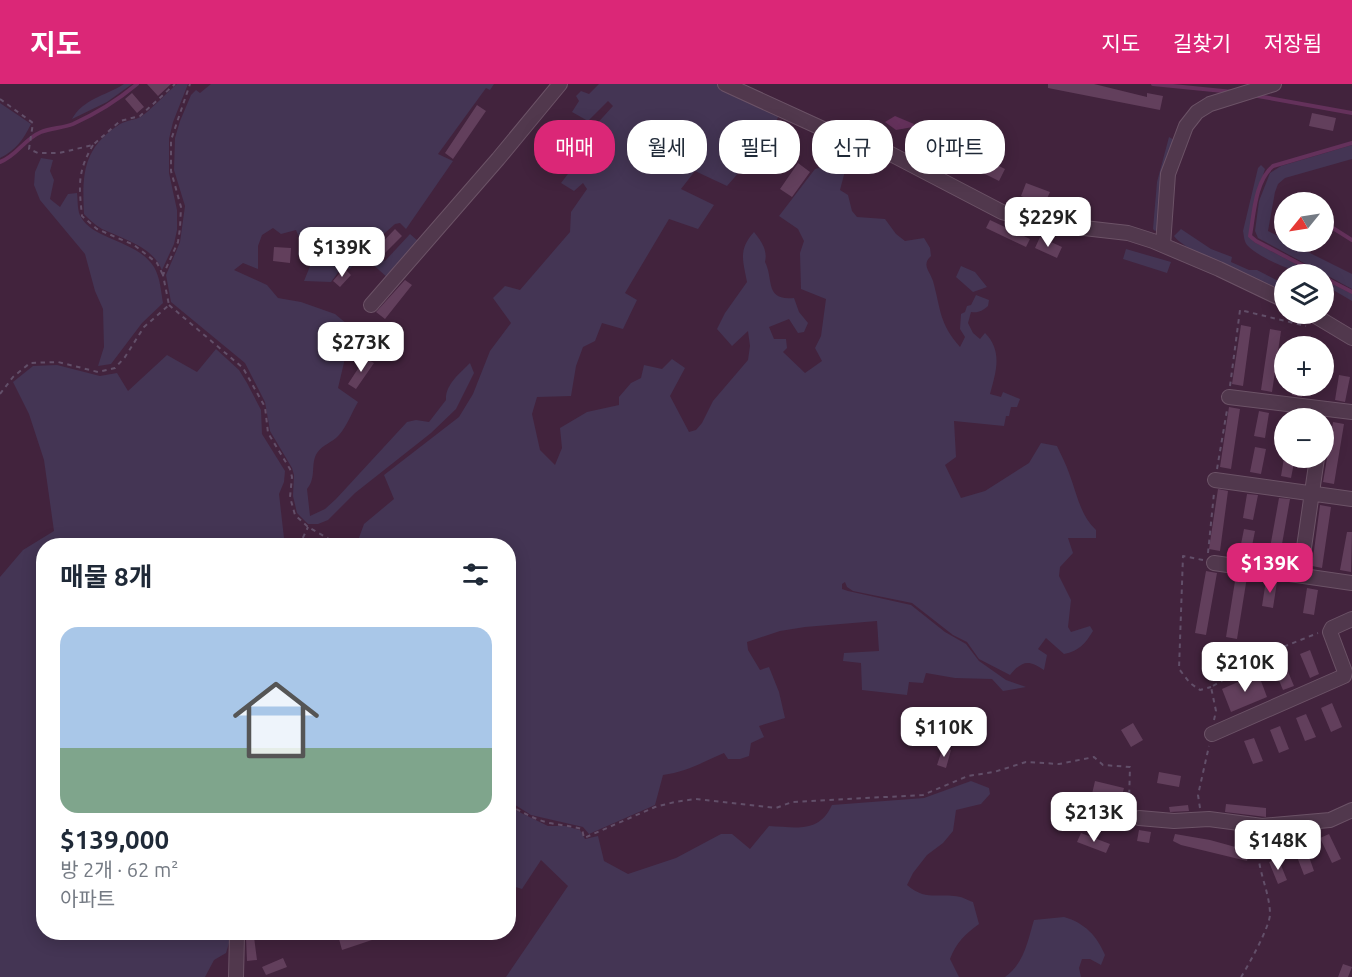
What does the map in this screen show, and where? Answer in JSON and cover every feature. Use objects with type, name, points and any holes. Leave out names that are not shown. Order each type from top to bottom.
[{"type":"street","points":[[371,305],[560,84]]},
{"type":"street","points":[[725,84],[832,133],[864,140],[1010,215],[1063,227],[1128,233],[1219,268],[1274,295]]},
{"type":"street","points":[[1163,245],[1168,174],[1186,126],[1197,112],[1210,104],[1274,84]]},
{"type":"street","points":[[1329,324],[1352,338]]},
{"type":"street","points":[[1229,397],[1290,408]]},
{"type":"street","points":[[1334,413],[1352,412]]},
{"type":"street","points":[[1300,575],[1316,468]]},
{"type":"street","points":[[1215,480],[1352,500]]},
{"type":"street","points":[[1214,563],[1352,583]]},
{"type":"street","points":[[1212,734],[1344,676],[1345,672],[1330,632],[1332,628],[1352,619]]},
{"type":"street","points":[[1139,818],[1174,821],[1209,819],[1262,826],[1330,819],[1352,810]]},
{"type":"street","points":[[236,977],[237,940]]},
{"type":"path","points":[[175,84],[140,116],[120,121],[93,145],[82,164],[80,194],[82,216],[97,229],[134,245],[158,263],[169,305],[243,368],[265,407],[267,433],[290,469],[292,477],[290,498],[295,515],[308,527],[327,538]]},
{"type":"path","points":[[163,275],[178,242],[180,228],[181,207],[171,171],[171,140],[190,84]]},
{"type":"path","points":[[0,99],[33,123],[28,149],[38,153],[58,153],[93,145]]},
{"type":"path","points":[[0,394],[13,377],[30,363],[58,362],[98,372],[115,368],[125,357],[144,327],[169,305]]},
{"type":"path","points":[[303,538],[308,527]]},
{"type":"path","points":[[1209,819],[1201,812],[1198,795],[1216,711],[1211,687],[1278,649],[1332,628]]},
{"type":"path","points":[[516,809],[550,823],[566,824],[582,830],[584,838],[655,807],[695,799],[776,808],[792,802],[923,795],[968,777],[1026,762],[1059,764],[1094,757],[1103,765],[1130,768],[1129,801],[1139,818]]},
{"type":"path","points":[[1241,977],[1271,915],[1259,865],[1258,842],[1262,826]]},
{"type":"shaded area","points":[[124,84],[132,84],[107,102],[72,119],[88,102]]},
{"type":"shaded area","points":[[177,84],[188,84],[169,139],[169,173],[177,210],[177,230],[174,244],[162,270],[144,249],[102,229],[84,214],[84,186],[87,163],[98,142],[120,124],[142,116]]},
{"type":"shaded area","points":[[211,84],[494,84],[490,90],[486,88],[438,154],[453,161],[406,229],[400,223],[395,224],[368,248],[385,261],[410,234],[418,241],[388,278],[361,254],[350,269],[343,266],[331,282],[304,281],[313,259],[298,255],[301,242],[296,230],[281,234],[273,228],[262,235],[258,246],[258,269],[243,263],[234,270],[267,285],[278,298],[301,302],[335,314],[347,324],[351,333],[338,388],[358,402],[342,431],[319,450],[315,457],[312,480],[307,489],[310,516],[325,509],[336,499],[407,422],[416,420],[429,422],[446,400],[451,384],[470,363],[474,373],[456,409],[431,433],[355,493],[328,520],[318,524],[308,524],[297,513],[293,496],[292,468],[270,431],[265,402],[245,363],[171,302],[166,275],[180,242],[185,206],[174,170],[175,138],[191,95],[196,90],[200,93]]},
{"type":"shaded area","points":[[599,84],[717,84],[780,113],[777,120],[719,120],[719,174],[737,174],[727,186],[701,174],[707,174],[707,120],[627,120],[627,174],[693,174],[681,189],[714,205],[698,229],[669,219],[625,293],[637,300],[623,329],[602,323],[595,341],[583,347],[576,366],[571,396],[537,397],[532,414],[540,450],[555,465],[562,448],[560,428],[587,412],[619,405],[619,397],[631,383],[641,378],[644,365],[662,369],[672,359],[685,368],[670,396],[689,432],[696,430],[713,401],[748,360],[750,346],[748,331],[732,346],[717,329],[725,313],[747,282],[743,256],[746,244],[754,232],[765,250],[765,262],[774,292],[778,296],[794,298],[799,312],[808,323],[804,332],[798,333],[789,319],[769,327],[774,339],[786,339],[787,348],[783,352],[805,373],[822,361],[815,348],[821,336],[826,299],[801,289],[800,253],[804,241],[798,229],[779,216],[812,173],[844,174],[840,190],[848,195],[852,211],[857,217],[885,219],[896,234],[905,241],[924,238],[930,248],[931,256],[926,265],[933,281],[942,316],[948,331],[960,347],[965,337],[960,329],[961,314],[965,312],[967,306],[971,305],[976,295],[989,300],[988,306],[984,309],[971,312],[968,323],[973,333],[980,339],[985,333],[994,347],[996,362],[990,394],[1001,397],[1003,392],[1020,399],[1017,407],[1011,407],[1004,426],[954,421],[956,457],[945,465],[961,498],[985,491],[1029,463],[1041,443],[1057,446],[1086,518],[1096,530],[1096,538],[1068,538],[1073,553],[1060,567],[1059,576],[1071,600],[1068,627],[1071,632],[1090,626],[1093,631],[1081,646],[1064,654],[1046,638],[1038,649],[1047,655],[1044,670],[1034,664],[1026,663],[1010,675],[979,659],[967,642],[953,635],[912,603],[853,591],[847,587],[845,582],[842,584],[842,589],[911,605],[945,632],[966,644],[979,661],[1006,680],[1026,687],[1003,691],[992,679],[955,678],[926,673],[923,683],[909,682],[907,695],[862,690],[861,663],[843,661],[844,653],[879,651],[877,621],[780,631],[747,642],[748,650],[760,670],[769,667],[779,692],[785,718],[759,726],[764,737],[751,743],[749,756],[728,759],[724,753],[687,769],[663,775],[655,805],[589,834],[583,827],[531,815],[516,805],[516,538],[359,538],[364,524],[394,499],[384,475],[459,417],[473,394],[490,351],[511,323],[493,298],[505,286],[520,290],[570,232],[571,212],[587,189],[583,183],[574,191],[561,183],[568,174],[615,174],[615,120],[600,120],[613,106],[608,101],[589,120],[586,120],[572,112],[579,101],[576,96],[581,91],[589,94]]},
{"type":"shaded area","points":[[0,103],[31,124],[18,144],[0,158]]},
{"type":"shaded area","points":[[895,116],[905,120],[905,128],[896,130],[893,128],[893,120],[888,120]]},
{"type":"shaded area","points":[[1169,137],[1176,141],[1158,229],[1155,231],[1153,229],[1157,182]]},
{"type":"shaded area","points":[[1352,145],[1352,159],[1285,178],[1278,184],[1274,192],[1268,231],[1274,234],[1274,247],[1258,238],[1255,231],[1259,201],[1270,173],[1281,166]]},
{"type":"shaded area","points":[[41,158],[53,160],[50,171],[54,180],[50,199],[60,207],[68,194],[77,193],[79,212],[87,225],[137,251],[154,267],[158,275],[163,303],[142,323],[111,364],[98,366],[104,347],[103,309],[95,291],[85,254],[40,200],[34,185],[35,172]]},
{"type":"shaded area","points":[[1261,165],[1265,169],[1256,197],[1249,233],[1254,242],[1296,264],[1277,264],[1253,250],[1244,238],[1243,231],[1258,168]]},
{"type":"shaded area","points":[[1181,229],[1211,249],[1232,257],[1231,262],[1249,270],[1257,270],[1274,279],[1274,289],[1193,251],[1174,236]]},
{"type":"shaded area","points":[[1126,249],[1171,262],[1167,273],[1123,259]]},
{"type":"shaded area","points":[[1284,252],[1308,252],[1332,264],[1306,264]]},
{"type":"shaded area","points":[[1334,265],[1352,274],[1352,289],[1334,279]]},
{"type":"shaded area","points":[[961,266],[975,272],[987,287],[973,292],[956,277]]},
{"type":"shaded area","points":[[1334,285],[1352,294],[1352,301],[1334,290]]},
{"type":"shaded area","points":[[216,349],[239,370],[247,383],[261,410],[262,434],[285,471],[284,482],[279,494],[284,538],[43,538],[54,531],[44,460],[29,414],[13,382],[33,366],[57,365],[100,376],[117,373],[128,391],[167,355],[197,372]]},
{"type":"shaded area","points":[[36,542],[36,940],[230,940],[226,953],[214,960],[205,977],[0,977],[0,577],[23,550]]},
{"type":"shaded area","points":[[971,781],[989,788],[990,794],[981,804],[956,810],[953,831],[943,843],[927,855],[907,885],[925,895],[957,896],[973,902],[979,924],[961,939],[950,959],[959,977],[506,977],[568,886],[541,860],[522,889],[516,887],[516,810],[548,826],[565,826],[580,830],[585,839],[598,836],[604,861],[628,874],[676,858],[721,834],[732,834],[750,849],[769,826],[805,827],[813,825],[827,814],[832,805],[924,798]]},
{"type":"shaded area","points":[[1064,917],[1078,923],[1094,936],[1105,955],[1101,965],[1090,959],[1082,959],[1079,968],[1081,977],[1005,977],[1021,959],[1034,920]]},
{"type":"building","points":[[147,84],[171,84],[158,96]]},
{"type":"building","points":[[1048,84],[1094,84],[1147,97],[1147,93],[1163,96],[1160,110],[1048,88]]},
{"type":"building","points":[[132,93],[144,107],[137,113],[125,99]]},
{"type":"building","points":[[477,105],[486,111],[453,159],[445,153]]},
{"type":"building","points":[[1312,113],[1336,118],[1333,131],[1309,126]]},
{"type":"building","points":[[800,164],[810,172],[792,197],[780,189],[790,174],[800,174]]},
{"type":"building","points":[[985,174],[1002,174],[999,181]]},
{"type":"building","points":[[1026,183],[1050,192],[1044,205],[1021,196]]},
{"type":"building","points":[[990,220],[1030,239],[1026,247],[986,228]]},
{"type":"building","points":[[395,229],[402,236],[381,257],[375,250]]},
{"type":"building","points":[[1040,237],[1062,247],[1057,258],[1035,248]]},
{"type":"building","points":[[274,247],[291,248],[290,263],[273,261]]},
{"type":"building","points":[[344,268],[351,275],[340,287],[333,281]]},
{"type":"building","points":[[405,280],[412,285],[385,319],[376,312]]},
{"type":"building","points":[[1241,325],[1251,327],[1243,386],[1232,384]]},
{"type":"building","points":[[1270,329],[1281,331],[1280,336],[1274,336],[1272,392],[1261,390]]},
{"type":"building","points":[[365,358],[374,363],[356,389],[348,384]]},
{"type":"building","points":[[1339,375],[1350,377],[1345,402],[1335,400]]},
{"type":"building","points":[[1229,407],[1240,409],[1231,469],[1220,467]]},
{"type":"building","points":[[1259,411],[1269,413],[1265,438],[1254,436]]},
{"type":"building","points":[[1334,422],[1344,424],[1334,484],[1323,482],[1325,468],[1334,468]]},
{"type":"building","points":[[1255,447],[1266,449],[1261,474],[1250,472]]},
{"type":"building","points":[[1282,468],[1293,468],[1291,478],[1281,476]]},
{"type":"building","points":[[1218,489],[1228,491],[1220,551],[1209,549]]},
{"type":"building","points":[[1247,494],[1258,495],[1253,520],[1243,518]]},
{"type":"building","points":[[1279,498],[1290,499],[1279,561],[1268,559]]},
{"type":"building","points":[[1320,505],[1331,507],[1322,568],[1312,566]]},
{"type":"building","points":[[1244,529],[1255,531],[1250,556],[1239,554]]},
{"type":"building","points":[[1347,532],[1352,532],[1351,572],[1340,570]]},
{"type":"building","points":[[1206,571],[1217,573],[1206,635],[1195,633]]},
{"type":"building","points":[[1236,575],[1247,577],[1237,639],[1226,637]]},
{"type":"building","points":[[1266,580],[1277,582],[1273,608],[1262,606]]},
{"type":"building","points":[[1307,588],[1318,590],[1314,615],[1303,613]]},
{"type":"building","points":[[1310,650],[1319,674],[1310,678],[1300,654]]},
{"type":"building","points":[[1284,662],[1294,686],[1283,690],[1273,666]]},
{"type":"building","points":[[1258,673],[1267,697],[1231,712],[1222,689]]},
{"type":"building","points":[[1332,703],[1342,727],[1331,732],[1321,708]]},
{"type":"building","points":[[1306,714],[1316,737],[1305,741],[1296,718]]},
{"type":"building","points":[[1133,723],[1143,740],[1131,747],[1121,730]]},
{"type":"building","points":[[1280,726],[1289,749],[1279,753],[1270,730]]},
{"type":"building","points":[[1254,738],[1263,761],[1253,764],[1244,741]]},
{"type":"building","points":[[943,747],[951,750],[946,768],[937,765]]},
{"type":"building","points":[[1159,772],[1181,776],[1179,787],[1157,783]]},
{"type":"building","points":[[1095,781],[1124,788],[1120,803],[1123,804],[1121,813],[1089,807]]},
{"type":"building","points":[[1226,804],[1266,808],[1266,817],[1225,812]]},
{"type":"building","points":[[1188,805],[1189,811],[1170,812],[1169,807]]},
{"type":"building","points":[[1139,830],[1151,832],[1149,843],[1137,841]]},
{"type":"building","points":[[1081,833],[1110,844],[1106,853],[1077,842]]},
{"type":"building","points":[[1175,834],[1210,840],[1250,851],[1247,861],[1181,845],[1173,841]]},
{"type":"building","points":[[1329,834],[1341,859],[1332,863],[1320,838]]},
{"type":"building","points":[[1305,845],[1314,871],[1304,875],[1294,849]]},
{"type":"building","points":[[1278,858],[1287,880],[1278,884],[1269,862]]},
{"type":"building","points":[[246,940],[254,940],[257,960],[247,961]]},
{"type":"building","points":[[339,940],[372,940],[342,950]]},
{"type":"building","points":[[283,958],[287,967],[266,975],[262,967]]},
{"type":"building","points":[[1343,964],[1352,967],[1348,977],[1338,977]]},
{"type":"waterway","points":[[0,162],[11,156],[35,135],[81,120],[114,101],[137,84]]},
{"type":"waterway","points":[[1153,84],[1233,92]]},
{"type":"waterway","points":[[1258,96],[1352,113]]},
{"type":"waterway","points":[[1300,264],[1250,236],[1256,198],[1262,180],[1273,166],[1352,143]]},
{"type":"waterway","points":[[1334,229],[1352,240]]},
{"type":"waterway","points":[[1334,283],[1352,292]]}]
